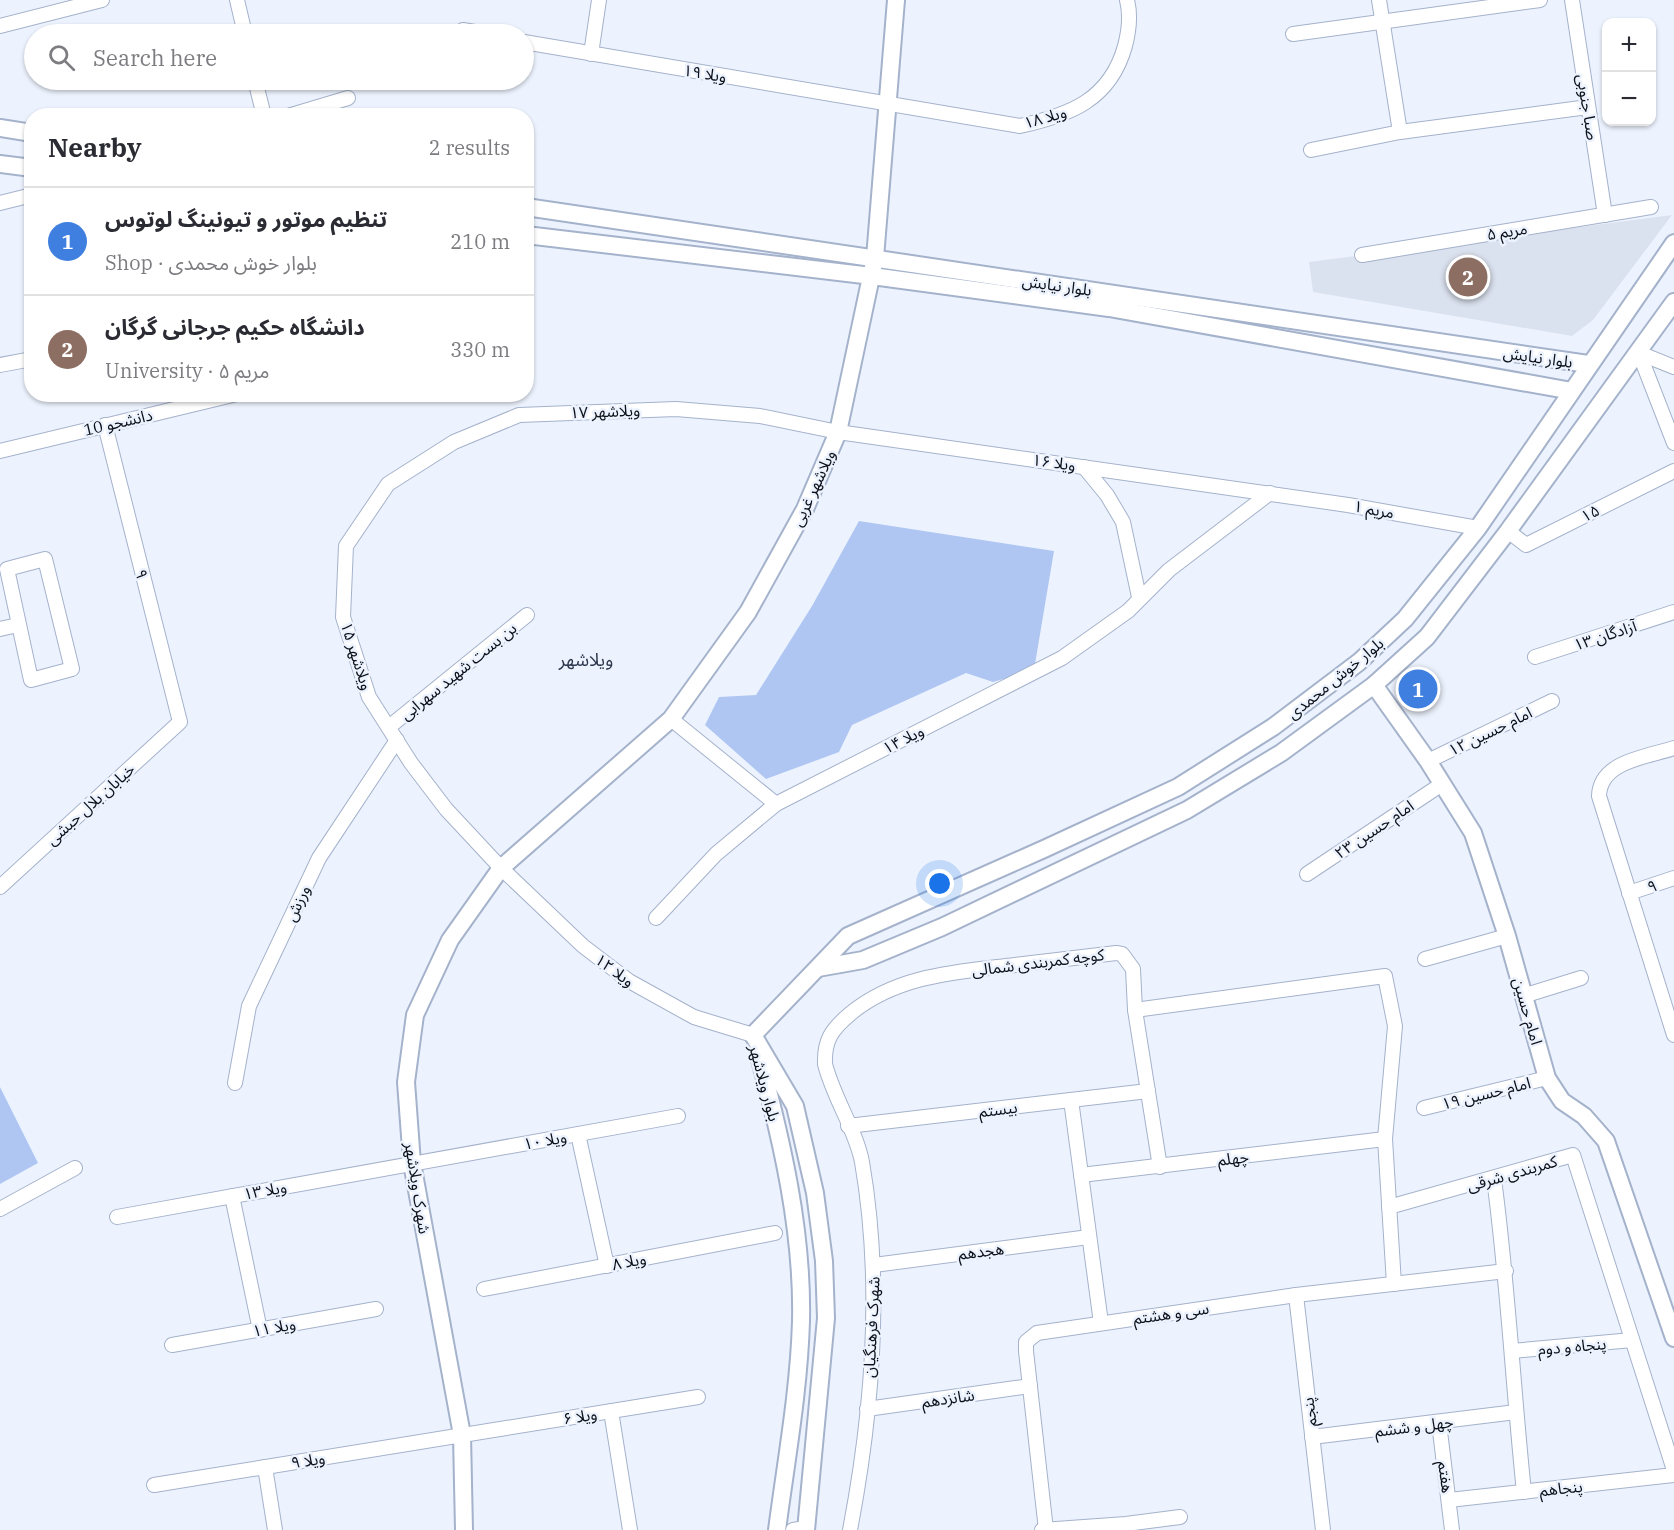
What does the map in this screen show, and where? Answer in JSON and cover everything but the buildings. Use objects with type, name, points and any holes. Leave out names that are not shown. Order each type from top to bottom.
[{"type":"street","points":[[0,26],[102,0]]},
{"type":"street","points":[[237,0],[243,24]]},
{"type":"street","points":[[591,54],[599,0]]},
{"type":"street","name":"ویلاشهر غربی","points":[[501,868],[671,719],[748,612],[805,509],[838,432],[872,276],[896,0]]},
{"type":"street","name":"ویلا ۱۸","points":[[887,102],[1020,126],[1066,112],[1090,101],[1108,85],[1121,60],[1129,32],[1127,0]]},
{"type":"street","points":[[1379,0],[1400,132]]},
{"type":"street","points":[[1293,34],[1540,0]]},
{"type":"street","name":"صبا جنوبی","points":[[1572,0],[1605,215]]},
{"type":"street","name":"۱۹ ویلا","points":[[534,44],[887,102]]},
{"type":"street","points":[[258,90],[262,108]]},
{"type":"street","points":[[315,108],[348,98]]},
{"type":"street","points":[[1311,150],[1400,132],[1588,107]]},
{"type":"street","points":[[0,128],[24,132]]},
{"type":"street","points":[[0,164],[24,167]]},
{"type":"street","points":[[0,203],[24,197]]},
{"type":"street","name":"۵ مریم","points":[[1362,255],[1651,207]]},
{"type":"street","name":"بلوار نیایش","points":[[534,208],[875,258],[1110,301],[1309,343],[1572,391]]},
{"type":"street","points":[[655,250],[660,226]]},
{"type":"street","name":"بلوار نیایش","points":[[534,236],[872,276],[1313,324],[1588,364]]},
{"type":"street","name":"بلوار خوش محمدی","points":[[818,968],[848,936],[1178,787],[1273,728],[1359,662],[1405,619],[1478,528],[1588,364],[1674,243]]},
{"type":"street","name":"بلوار خوش محمدی","points":[[818,968],[863,960],[1073,867],[1187,810],[1281,753],[1374,685],[1427,637],[1508,531],[1674,302]]},
{"type":"street","points":[[1309,343],[1313,324]]},
{"type":"street","points":[[1639,353],[1674,367]]},
{"type":"street","points":[[1639,353],[1668,412],[1674,443]]},
{"type":"street","points":[[0,365],[24,360]]},
{"type":"street","name":"دانشجو 10","points":[[0,451],[204,402]]},
{"type":"street","name":"ویلاشهر ۱۷","points":[[388,484],[454,442],[519,415],[676,409],[760,416],[838,432]]},
{"type":"street","name":"۹","points":[[105,426],[180,722]]},
{"type":"street","name":"۱۶ ویلا","points":[[838,432],[1270,494]]},
{"type":"street","points":[[1084,466],[1107,495],[1123,522],[1139,597]]},
{"type":"street","name":"۱۵","points":[[1508,531],[1527,545],[1674,471]]},
{"type":"street","name":"ویلاشهر ۱۵","points":[[388,484],[346,546],[343,617],[369,697],[446,809],[501,868]]},
{"type":"street","name":"۱ مریم","points":[[1270,494],[1478,528]]},
{"type":"street","name":"۱۴ ویلا","points":[[656,918],[716,854],[776,804],[1062,658],[1128,611],[1139,597],[1169,570],[1270,494]]},
{"type":"street","points":[[45,560],[72,669],[31,680],[18,625],[6,568],[45,560]]},
{"type":"street","name":"آزادگان ۱۳","points":[[1535,657],[1674,612]]},
{"type":"street","name":"بن بست شهید سهرابی","points":[[389,728],[527,615]]},
{"type":"street","points":[[0,629],[18,625]]},
{"type":"street","name":"امام حسین","points":[[1374,685],[1428,761],[1473,833],[1507,936],[1547,1078],[1562,1101],[1584,1116],[1606,1141],[1674,1338]]},
{"type":"street","name":"امام حسین ۱۲","points":[[1428,761],[1552,701]]},
{"type":"street","points":[[671,719],[776,804]]},
{"type":"street","name":"خیابان بلال حبشی","points":[[0,887],[180,722]]},
{"type":"street","name":"ورزش","points":[[235,1083],[249,1006],[319,858],[397,740]]},
{"type":"street","points":[[1674,748],[1614,768],[1603,778],[1599,796],[1629,893],[1670,1006],[1674,1035]]},
{"type":"street","name":"امام حسین ۲۳","points":[[1306,874],[1442,784]]},
{"type":"street","points":[[1062,840],[1063,855],[1073,867]]},
{"type":"street","points":[[1044,849],[1055,859],[1057,874]]},
{"type":"street","name":"ویلا ۱۲","points":[[501,868],[583,946],[629,981],[694,1017],[753,1035]]},
{"type":"street","name":"شهرک ویلاشهر","points":[[464,1530],[462,1435],[412,1163],[406,1082],[415,1015],[450,940],[501,868]]},
{"type":"street","name":"۹","points":[[1629,893],[1674,878]]},
{"type":"street","points":[[1425,959],[1507,936]]},
{"type":"street","name":"کوچه کمربندی شمالی","points":[[848,1126],[829,1080],[824,1048],[830,1034],[839,1023],[866,1000],[903,983],[944,974],[1116,953],[1122,954],[1133,969],[1135,1010]]},
{"type":"street","points":[[753,1035],[818,968]]},
{"type":"street","points":[[1160,1167],[1135,1010],[1385,976],[1395,1026],[1385,1139],[1394,1284]]},
{"type":"street","points":[[1523,996],[1581,978]]},
{"type":"street","name":"بلوار ویلاشهر","points":[[753,1035],[795,1106],[815,1193],[824,1261],[826,1318],[802,1529]]},
{"type":"street","name":"بلوار ویلاشهر","points":[[753,1035],[775,1116],[800,1265],[801,1322],[777,1530]]},
{"type":"street","name":"امام حسین ۱۹","points":[[1424,1108],[1547,1078]]},
{"type":"street","name":"بیستم","points":[[848,1126],[1148,1091]]},
{"type":"street","points":[[1071,1100],[1101,1323]]},
{"type":"street","name":"۱۰ ویلا","points":[[412,1163],[678,1116]]},
{"type":"street","name":"شهرک فرهنگیان","points":[[848,1126],[861,1160],[874,1265],[865,1454],[850,1530]]},
{"type":"street","points":[[578,1134],[607,1266]]},
{"type":"street","name":"چهلم","points":[[1081,1175],[1385,1139]]},
{"type":"street","name":"کمربندی شرقی","points":[[1389,1207],[1573,1155],[1674,1470]]},
{"type":"street","name":"۱۳ ویلا","points":[[117,1217],[412,1163]]},
{"type":"street","points":[[0,1209],[75,1167]]},
{"type":"street","points":[[1494,1179],[1506,1271],[1524,1492]]},
{"type":"street","points":[[232,1196],[260,1330]]},
{"type":"street","name":"ویلا ۸","points":[[484,1289],[775,1233]]},
{"type":"street","name":"هجدهم","points":[[874,1265],[1089,1237]]},
{"type":"street","name":"سی و هشتم","points":[[1044,1530],[1026,1351],[1026,1342],[1030,1337],[1044,1331],[1296,1295],[1506,1271]]},
{"type":"street","name":"پنجم","points":[[1296,1295],[1323,1530]]},
{"type":"street","name":"۱۱ ویلا","points":[[171,1346],[376,1309]]},
{"type":"street","name":"پنجاه و دوم","points":[[1512,1351],[1632,1340]]},
{"type":"street","name":"شانزدهم","points":[[867,1409],[1030,1386]]},
{"type":"street","name":"۶ ویلا","points":[[462,1435],[698,1397]]},
{"type":"street","points":[[611,1411],[630,1530]]},
{"type":"street","name":"چهل و ششم","points":[[1312,1437],[1516,1412]]},
{"type":"street","name":"هفتم","points":[[1439,1423],[1452,1530]]},
{"type":"street","name":"۹ ویلا","points":[[153,1485],[462,1435]]},
{"type":"street","points":[[265,1467],[275,1530]]},
{"type":"street","name":"پنجاهم","points":[[1449,1500],[1674,1475]]},
{"type":"street","points":[[1044,1530],[1126,1527],[1180,1516]]},
{"type":"shaded area","points":[[1672,215],[1593,320],[1572,336],[1313,292],[1309,262]]},
{"type":"shaded area","points":[[859,521],[1054,551],[1034,670],[993,682],[966,673],[852,725],[839,752],[766,779],[705,725],[719,697],[756,695],[812,606]]},
{"type":"shaded area","points":[[0,1087],[38,1163],[0,1184]]},
{"type":"place","name":"دانشگاه حکیم جرجانی گرگان","points":[[1468,277]]},
{"type":"place","name":"تنظیم موتور و تیونینگ لوتوس","points":[[1418,689]]},
{"type":"district","name":"ویلاشهر","points":[[586,659]]}]
